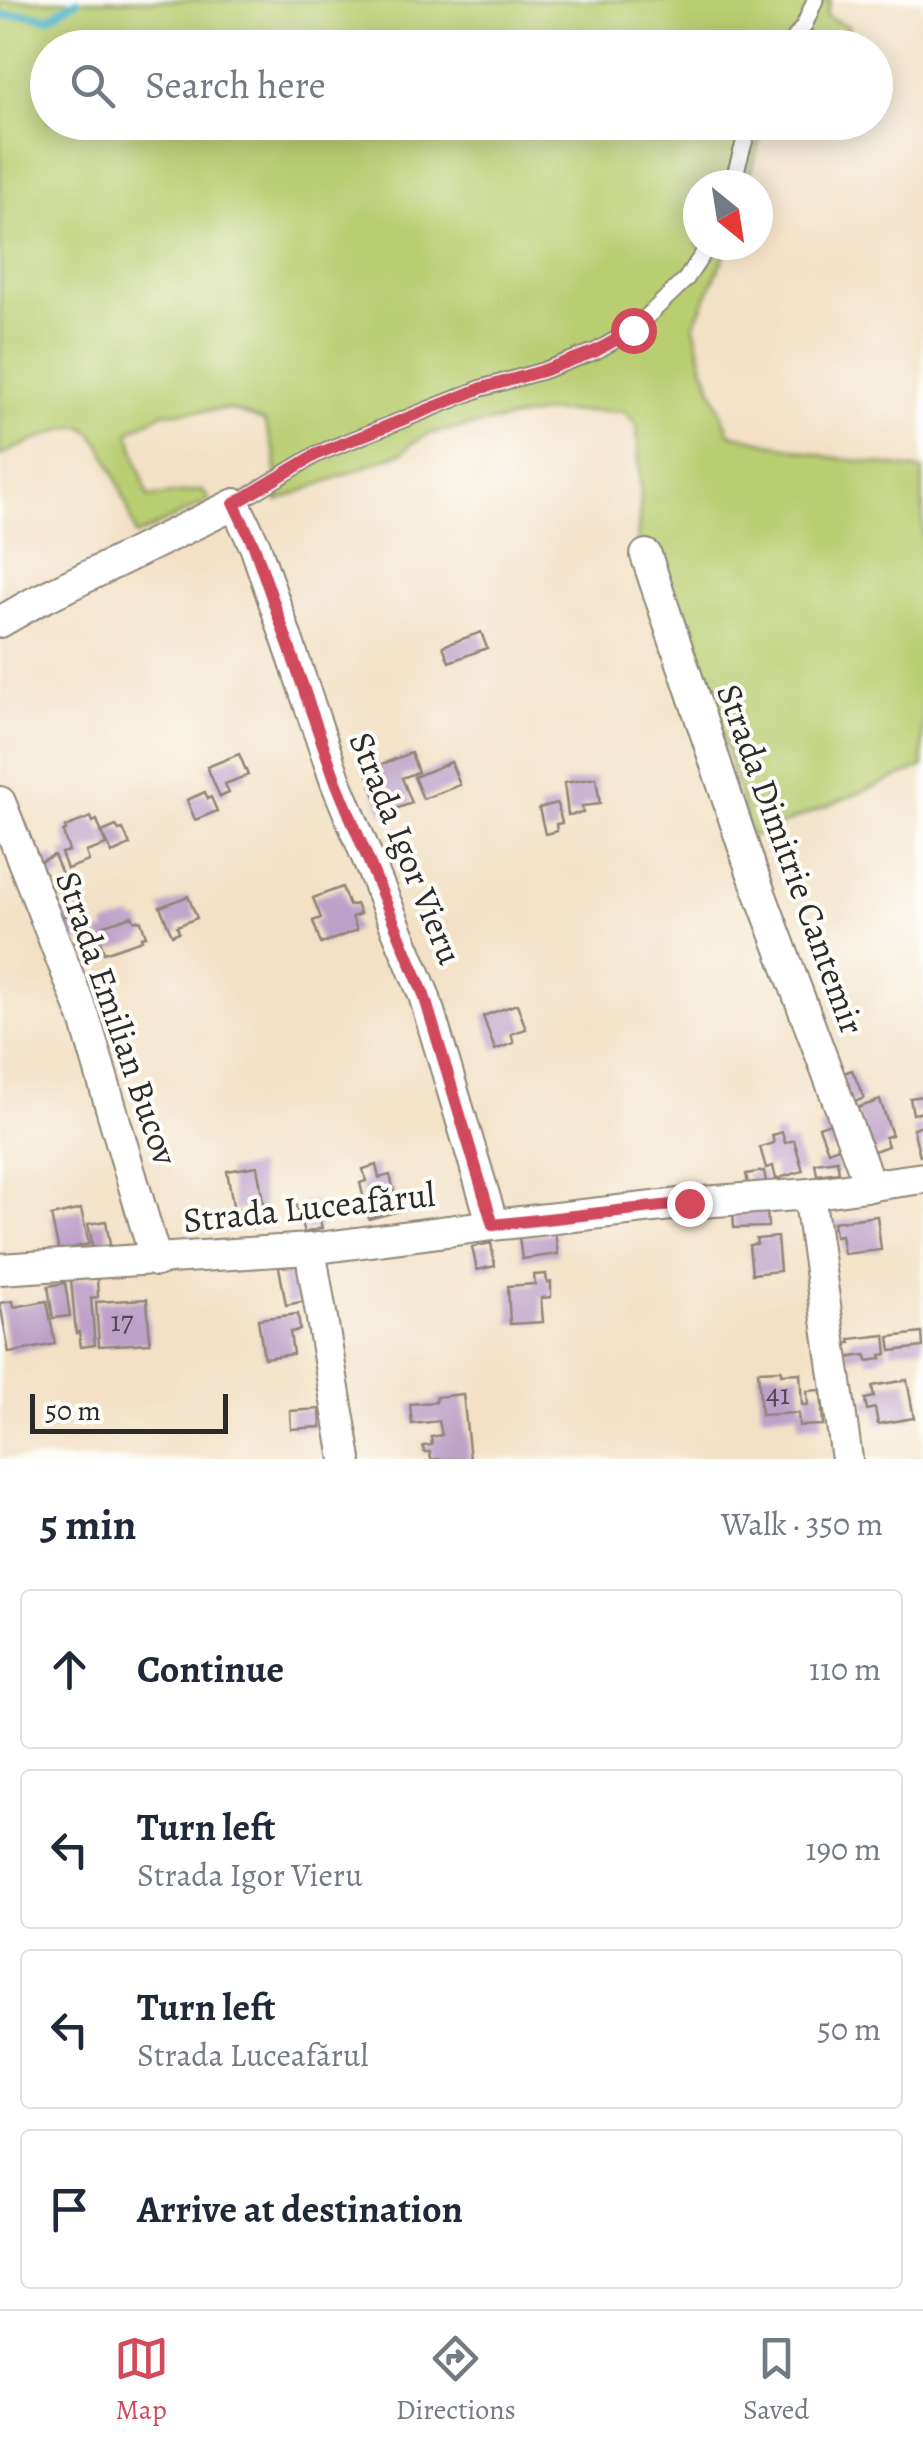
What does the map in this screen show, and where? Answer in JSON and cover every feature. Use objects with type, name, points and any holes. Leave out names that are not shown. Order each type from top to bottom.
[{"type":"street","points":[[0,622],[234,504]]},
{"type":"street","name":"Strada Igor Vieru","points":[[234,504],[254,546],[336,782],[424,995],[493,1225]]},
{"type":"street","name":"Strada Dimitrie Cantemir","points":[[646,556],[751,870],[870,1186]]},
{"type":"street","name":"Strada Emilian Bucov","points":[[0,802],[84,1019],[156,1261]]},
{"type":"street","name":"Strada Luceafărul","points":[[0,1269],[310,1249],[923,1178]]},
{"type":"street","points":[[809,1194],[847,1459]]},
{"type":"street","points":[[310,1249],[346,1459]]},
{"type":"lane","points":[[801,30],[815,0]]},
{"type":"lane","points":[[736,170],[745,140]]},
{"type":"lane","points":[[234,504],[317,454],[482,388],[596,351],[633,330],[686,279],[699,260]]},
{"type":"green space","points":[[0,0],[831,0],[826,16],[848,26],[848,30],[30,30],[30,140],[760,140],[751,170],[683,170],[683,260],[722,260],[694,325],[704,368],[730,434],[830,457],[923,470],[923,767],[751,837],[719,723],[691,713],[636,554],[641,497],[637,424],[623,411],[548,412],[428,434],[403,452],[277,501],[275,454],[264,421],[229,409],[163,413],[129,432],[148,497],[203,490],[209,501],[136,536],[115,474],[89,431],[81,427],[65,430],[0,456]]},
{"type":"building","points":[[481,632],[487,648],[449,662],[443,646]]},
{"type":"building","points":[[411,753],[418,772],[402,778],[412,803],[382,814],[366,770]]},
{"type":"building","points":[[239,754],[248,775],[225,784],[229,793],[220,797],[207,767]]},
{"type":"building","points":[[451,762],[460,785],[423,799],[414,777]]},
{"type":"building","points":[[596,778],[600,804],[582,806],[583,813],[568,815],[564,783]]},
{"type":"building","points":[[205,792],[217,811],[195,820],[187,800]]},
{"type":"building","points":[[557,803],[562,823],[556,824],[557,831],[545,834],[539,808]]},
{"type":"building","points":[[91,817],[93,822],[97,820],[106,845],[86,852],[89,861],[67,869],[61,853],[69,851],[65,827]]},
{"type":"building","points":[[116,826],[123,829],[130,845],[112,853],[102,832]]},
{"type":"building","points":[[54,855],[63,876],[46,884],[37,863]]},
{"type":"building","points":[[342,887],[349,906],[356,904],[360,914],[352,917],[357,930],[321,944],[313,921],[321,918],[313,898]]},
{"type":"building","points":[[188,896],[197,918],[177,926],[179,932],[172,935],[160,907]]},
{"type":"building","points":[[86,908],[95,936],[70,943],[62,916]]},
{"type":"building","points":[[132,916],[141,921],[146,936],[104,953],[98,933],[106,930],[104,925]]},
{"type":"building","points":[[517,1004],[526,1029],[511,1034],[514,1043],[495,1050],[483,1016]]},
{"type":"building","points":[[852,1070],[864,1098],[850,1104],[838,1075]]},
{"type":"building","points":[[923,1096],[923,1112],[913,1114],[910,1098]]},
{"type":"building","points":[[880,1100],[892,1135],[885,1137],[888,1146],[869,1153],[854,1109]]},
{"type":"building","points":[[835,1121],[844,1145],[828,1151],[819,1127]]},
{"type":"building","points":[[923,1125],[923,1155],[920,1156],[913,1128]]},
{"type":"building","points":[[782,1132],[785,1143],[794,1140],[803,1171],[776,1179],[773,1166],[766,1168],[760,1147],[774,1143],[772,1135]]},
{"type":"building","points":[[837,1160],[839,1172],[817,1175],[815,1163]]},
{"type":"building","points":[[376,1165],[379,1178],[390,1175],[399,1211],[369,1219],[360,1183],[366,1181],[363,1169]]},
{"type":"building","points":[[257,1166],[267,1225],[253,1228],[250,1208],[234,1211],[227,1171]]},
{"type":"building","points":[[764,1171],[766,1182],[748,1184],[746,1174]]},
{"type":"building","points":[[315,1201],[322,1228],[304,1233],[297,1206]]},
{"type":"building","points":[[81,1209],[89,1244],[59,1251],[51,1216]]},
{"type":"building","points":[[767,1210],[768,1227],[734,1228],[733,1212]]},
{"type":"building","points":[[877,1216],[881,1250],[844,1254],[841,1235],[835,1236],[833,1222]]},
{"type":"building","points":[[106,1221],[110,1245],[93,1248],[88,1224]]},
{"type":"building","points":[[555,1232],[558,1254],[522,1259],[519,1237]]},
{"type":"building","points":[[777,1237],[780,1271],[752,1274],[749,1245],[757,1244],[756,1239]]},
{"type":"building","points":[[491,1243],[495,1266],[477,1270],[472,1247]]},
{"type":"building","points":[[300,1264],[306,1301],[286,1305],[279,1267]]},
{"type":"building","points":[[546,1274],[547,1283],[551,1282],[551,1297],[541,1298],[543,1322],[510,1324],[508,1286],[535,1284],[534,1275]]},
{"type":"building","points":[[97,1278],[98,1297],[91,1298],[95,1345],[81,1347],[71,1280]]},
{"type":"building","points":[[65,1283],[70,1316],[53,1318],[48,1286]]},
{"type":"building","points":[[147,1299],[150,1343],[99,1346],[96,1302]]},
{"type":"building","points":[[13,1301],[14,1307],[47,1301],[55,1344],[9,1353],[0,1303]]},
{"type":"building","points":[[298,1314],[300,1330],[290,1332],[293,1354],[264,1358],[258,1319]]},
{"type":"building","points":[[922,1333],[923,1347],[891,1351],[889,1337]]},
{"type":"building","points":[[885,1335],[887,1354],[881,1355],[881,1359],[867,1361],[866,1355],[845,1358],[843,1344],[851,1343],[850,1339]]},
{"type":"building","points":[[781,1370],[781,1374],[800,1373],[802,1405],[808,1405],[807,1391],[821,1390],[823,1425],[799,1426],[798,1413],[761,1415],[758,1371]]},
{"type":"building","points":[[907,1380],[914,1418],[878,1424],[875,1408],[867,1410],[865,1399],[874,1397],[872,1386]]},
{"type":"building","points":[[463,1394],[470,1459],[431,1459],[423,1446],[432,1445],[431,1437],[442,1435],[439,1421],[412,1424],[410,1404]]},
{"type":"building","points":[[320,1409],[321,1427],[291,1429],[290,1411]]},
{"type":"waterway","points":[[0,16],[26,14],[49,18],[77,0]]},
{"type":"route","points":[[633,330],[596,351],[482,388],[317,454],[234,504],[254,546],[336,782],[424,995],[493,1225],[689,1203]]}]
